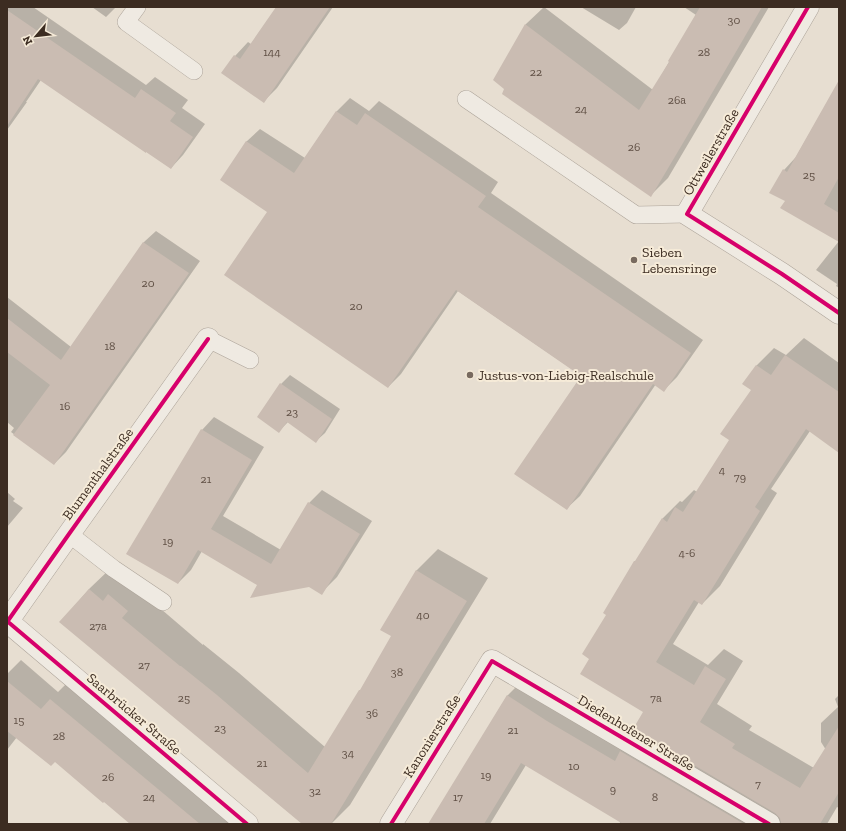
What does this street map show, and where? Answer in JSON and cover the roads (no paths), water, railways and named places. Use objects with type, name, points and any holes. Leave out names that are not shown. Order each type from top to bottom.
[{"type":"street","name":"Ottweilerstraße","points":[[808,7],[687,214],[782,274],[839,313]]},
{"type":"street","name":"Blumenthalstraße","points":[[7,621],[208,339]]},
{"type":"street","name":"Saarbrücker Straße","points":[[7,621],[247,824]]},
{"type":"street","name":"Kanonierstraße","points":[[391,824],[492,661]]},
{"type":"street","name":"Diedenhofener Straße","points":[[492,661],[769,824]]},
{"type":"lane","points":[[137,7],[126,22],[194,71]]},
{"type":"lane","points":[[466,99],[636,215],[687,214]]},
{"type":"lane","points":[[208,339],[250,360]]},
{"type":"lane","points":[[69,534],[114,569],[163,602]]},
{"type":"place","name":"Sieben Lebensringe","points":[[634,260]]},
{"type":"place","name":"Justus-von-Liebig-Realschule","points":[[470,375]]}]
